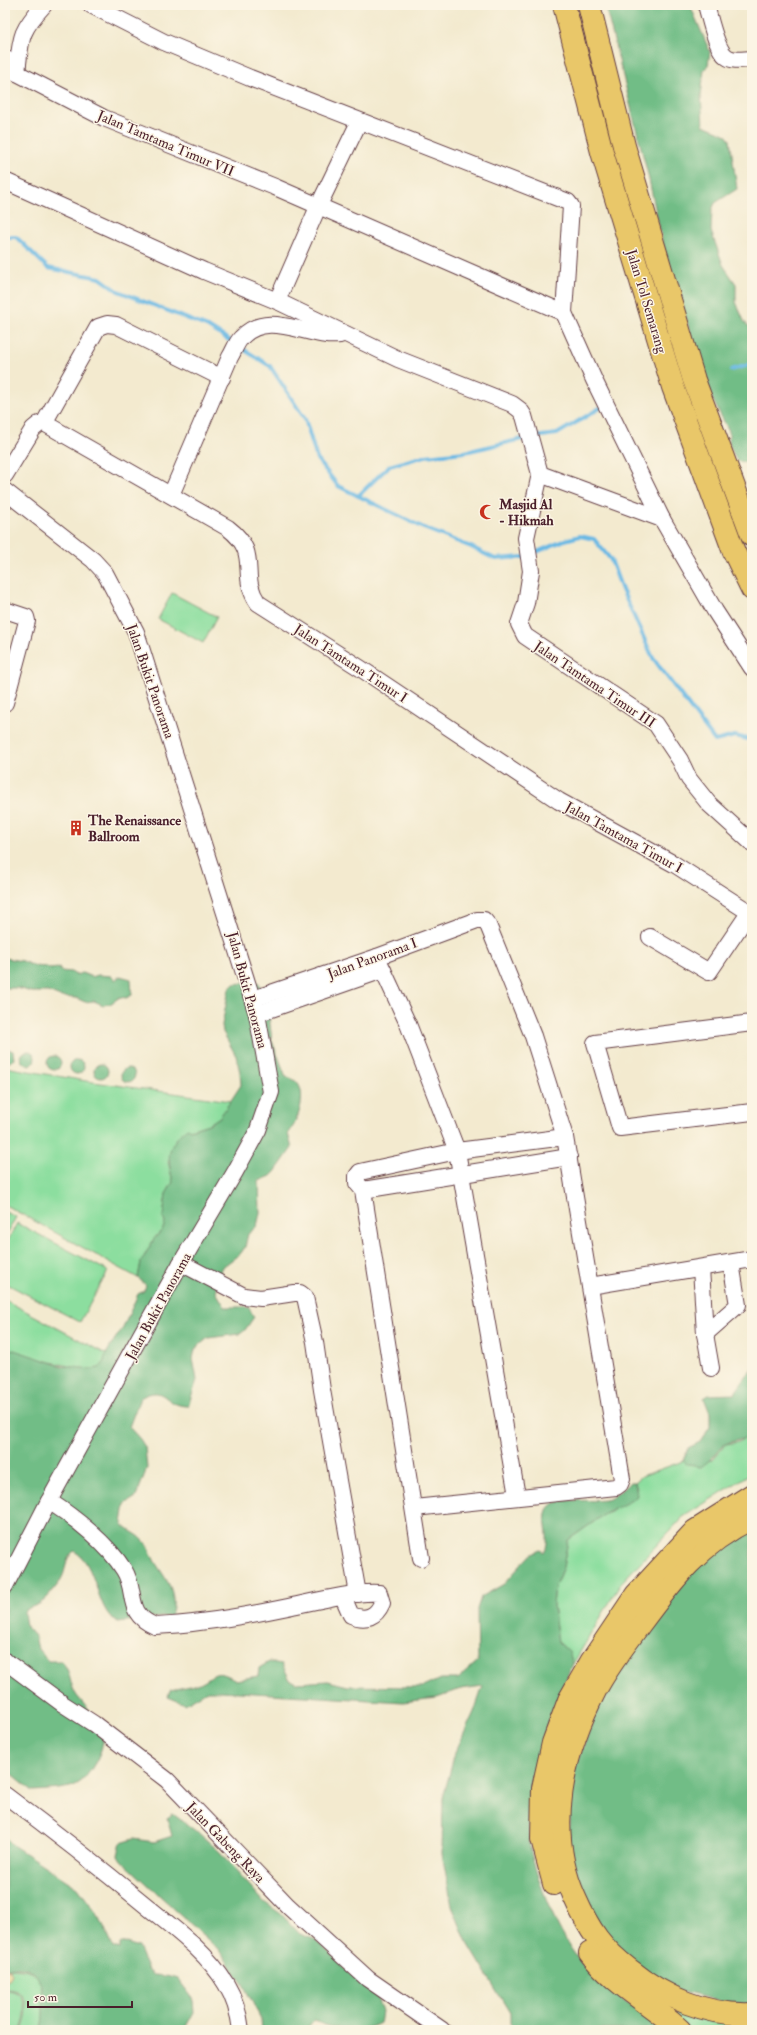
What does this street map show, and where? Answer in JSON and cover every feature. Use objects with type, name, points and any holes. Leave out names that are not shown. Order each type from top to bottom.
[{"type":"highway","name":"Jalan Tol Semarang","points":[[564,5],[602,152],[673,387],[734,552],[752,589]]},
{"type":"highway","name":"Jalan Tol Semarang","points":[[588,5],[624,146],[694,380],[752,535]]},
{"type":"highway","points":[[680,2030],[660,2011],[620,1984],[599,1964],[574,1930],[557,1893],[542,1839],[543,1788],[553,1743],[569,1700],[591,1662],[636,1595],[695,1531],[752,1495]]},
{"type":"highway","points":[[752,1518],[699,1552],[667,1586],[596,1688],[575,1738],[562,1785],[558,1831],[562,1855],[570,1886],[587,1923],[610,1954],[646,1984],[675,1998],[707,2010],[752,2014]]},
{"type":"street","points":[[18,73],[20,41],[24,28],[44,5]]},
{"type":"street","points":[[91,5],[164,42],[359,122],[568,202],[571,206],[564,313],[594,380],[662,519],[715,611],[752,668]]},
{"type":"street","points":[[706,5],[720,49],[727,58],[738,60],[752,59]]},
{"type":"street","points":[[5,58],[18,73]]},
{"type":"street","name":"Jalan Tamtama Timur VII","points":[[18,73],[104,118],[275,187],[564,313]]},
{"type":"street","points":[[277,300],[318,207],[359,122]]},
{"type":"street","points":[[5,182],[204,271],[277,300],[398,359],[512,404],[520,410],[527,425],[530,443],[540,474],[662,519]]},
{"type":"street","points":[[5,475],[33,429],[39,424],[44,423],[98,327],[107,324],[116,325],[222,378]]},
{"type":"street","points":[[171,495],[230,357],[241,338],[254,329],[269,325],[284,325],[328,335],[347,334]]},
{"type":"street","name":"Jalan Tamtama Timur I","points":[[44,423],[171,495],[239,536],[247,551],[250,586],[252,594],[258,603],[360,668],[559,801],[674,864],[751,913]]},
{"type":"street","name":"Jalan Tamtama Timur III","points":[[540,474],[526,538],[531,571],[526,603],[519,624],[525,636],[656,724],[680,760],[689,779],[709,804],[752,843]]},
{"type":"street","name":"Jalan Bukit Panorama","points":[[5,491],[93,560],[104,573],[136,632],[255,1007],[271,1092],[258,1130],[181,1263],[49,1501],[5,1586]]},
{"type":"street","points":[[5,610],[26,617],[27,620],[5,703]]},
{"type":"street","points":[[650,937],[709,972],[751,913]]},
{"type":"street","name":"Jalan Panorama I","points":[[255,1007],[380,964],[477,920],[484,920],[488,925],[533,1036],[565,1137]]},
{"type":"street","points":[[380,964],[408,1024],[457,1151],[516,1496]]},
{"type":"street","points":[[752,1023],[595,1043],[620,1128],[752,1112]]},
{"type":"street","points":[[414,1508],[516,1496],[616,1487],[620,1484],[622,1479],[565,1137],[457,1151],[360,1172],[357,1176],[357,1183],[363,1190],[421,1558]]},
{"type":"street","points":[[363,1190],[569,1157]]},
{"type":"street","points":[[590,1286],[752,1259]]},
{"type":"street","points":[[49,1501],[74,1517],[115,1558],[125,1571],[135,1609],[143,1621],[155,1626],[252,1614],[351,1596],[315,1342],[305,1296],[300,1293],[294,1293],[261,1298],[244,1296],[181,1263]]},
{"type":"street","points":[[705,1334],[738,1305],[731,1263]]},
{"type":"street","points":[[701,1268],[705,1334],[711,1368]]},
{"type":"street","name":"Jalan Gabeng Raya","points":[[5,1661],[63,1704],[94,1724],[167,1780],[294,1912],[368,1979],[442,2030]]},
{"type":"street","points":[[5,1795],[75,1846],[187,1939],[211,1964],[226,1984],[239,2012],[241,2030]]},
{"type":"green space","points":[[605,5],[690,5],[710,52],[708,65],[704,70],[701,96],[703,125],[725,134],[730,140],[737,189],[715,203],[712,210],[711,231],[723,265],[736,284],[736,302],[744,321],[748,326],[752,326],[752,464],[737,461],[729,444],[729,431],[709,393],[663,245],[648,175]]},
{"type":"green space","points":[[172,593],[217,617],[203,643],[158,619]]},
{"type":"green space","points":[[5,958],[22,961],[34,966],[47,967],[49,969],[59,968],[61,971],[71,972],[76,975],[82,973],[92,977],[98,975],[111,976],[115,980],[120,976],[131,979],[132,995],[126,998],[120,997],[110,1004],[103,1005],[94,1001],[85,1002],[76,998],[60,997],[48,992],[32,992],[17,988],[5,988]]},
{"type":"green space","points":[[253,982],[259,983],[268,1008],[272,1041],[286,1077],[294,1080],[299,1086],[301,1093],[299,1111],[288,1134],[292,1148],[271,1176],[259,1181],[260,1213],[257,1226],[248,1234],[245,1247],[241,1253],[221,1268],[216,1292],[225,1307],[249,1308],[254,1317],[245,1330],[240,1334],[208,1338],[195,1349],[193,1359],[197,1380],[188,1406],[173,1403],[160,1394],[149,1394],[140,1398],[129,1427],[145,1447],[147,1468],[136,1497],[125,1504],[122,1523],[145,1542],[167,1581],[173,1600],[171,1616],[117,1622],[104,1608],[88,1566],[82,1557],[74,1551],[67,1561],[64,1573],[59,1583],[52,1592],[42,1602],[24,1612],[26,1626],[35,1636],[38,1649],[48,1661],[61,1661],[65,1665],[74,1692],[92,1714],[101,1729],[103,1737],[99,1756],[90,1771],[80,1782],[74,1786],[65,1788],[33,1791],[5,1768],[5,1347],[62,1366],[92,1369],[99,1368],[103,1364],[106,1354],[123,1328],[138,1294],[144,1291],[146,1285],[138,1278],[141,1262],[154,1239],[163,1229],[165,1223],[163,1217],[166,1194],[173,1182],[169,1159],[172,1146],[180,1134],[187,1128],[190,1130],[209,1124],[220,1117],[241,1085],[240,1072],[236,1056],[223,1032],[222,1025],[229,989],[234,984]]},
{"type":"green space","points":[[5,1048],[13,1051],[14,1059],[8,1063],[5,1063]]},
{"type":"green space","points":[[25,1051],[31,1051],[35,1055],[35,1061],[31,1065],[25,1065],[21,1061],[21,1055]]},
{"type":"green space","points":[[51,1056],[57,1056],[61,1060],[61,1066],[57,1070],[51,1070],[47,1066],[47,1060]]},
{"type":"green space","points":[[74,1060],[80,1060],[84,1064],[84,1070],[80,1074],[74,1074],[70,1070],[70,1064]]},
{"type":"green space","points":[[98,1064],[104,1064],[108,1068],[108,1074],[104,1078],[98,1078],[94,1074],[94,1068]]},
{"type":"green space","points":[[5,1067],[86,1081],[231,1101],[220,1117],[209,1124],[189,1130],[168,1161],[173,1182],[166,1194],[163,1217],[165,1223],[163,1229],[154,1239],[141,1262],[138,1278],[5,1205]]},
{"type":"green space","points":[[125,1068],[131,1068],[135,1072],[135,1078],[131,1082],[125,1082],[121,1078],[121,1072]]},
{"type":"green space","points":[[5,1212],[16,1217],[5,1238]]},
{"type":"green space","points":[[17,1223],[108,1271],[80,1322],[5,1283],[5,1246]]},
{"type":"green space","points":[[5,1300],[106,1354],[104,1362],[99,1368],[93,1369],[68,1366],[37,1358],[5,1347]]},
{"type":"green space","points":[[752,1369],[752,1431],[749,1435],[742,1439],[724,1445],[701,1467],[688,1465],[683,1461],[688,1448],[700,1442],[710,1427],[710,1413],[704,1398],[709,1395],[734,1394]]},
{"type":"green space","points":[[752,1431],[752,1473],[683,1517],[621,1583],[573,1664],[569,1652],[558,1642],[553,1605],[555,1586],[563,1567],[568,1540],[605,1514],[611,1512],[637,1489],[635,1482],[642,1476],[683,1461],[688,1465],[712,1460],[726,1444],[739,1442]]},
{"type":"green space","points":[[631,1482],[635,1482],[637,1496],[605,1514],[568,1540],[563,1567],[555,1586],[553,1605],[558,1642],[569,1652],[573,1664],[546,1727],[534,1770],[529,1815],[529,1839],[534,1864],[546,1899],[566,1941],[583,1966],[598,1981],[644,2015],[661,2030],[510,2030],[510,2013],[466,1940],[452,1906],[442,1854],[443,1798],[455,1753],[474,1712],[483,1686],[461,1689],[436,1698],[403,1702],[221,1691],[207,1691],[185,1704],[168,1697],[170,1690],[195,1685],[218,1674],[228,1676],[236,1680],[258,1676],[259,1668],[269,1662],[282,1664],[290,1680],[296,1683],[328,1681],[348,1686],[423,1687],[440,1679],[458,1679],[478,1661],[477,1609],[481,1597],[504,1584],[529,1556],[540,1550],[544,1552],[547,1542],[546,1515],[547,1510],[551,1505],[566,1501],[609,1499]]},
{"type":"green space","points":[[752,1525],[752,2007],[748,2007],[678,1991],[615,1949],[593,1920],[569,1854],[569,1786],[603,1692],[630,1650],[704,1557]]},
{"type":"green space","points":[[173,1814],[201,1835],[220,1852],[264,1902],[281,1914],[300,1934],[316,1940],[354,1977],[378,1996],[379,2005],[382,2011],[380,2023],[365,2028],[348,2029],[330,2027],[315,2021],[310,2024],[308,2030],[262,2030],[261,2019],[243,1984],[218,1949],[121,1860],[118,1855],[121,1843],[134,1839],[154,1842],[172,1836],[167,1818]]},
{"type":"green space","points":[[5,1837],[14,1846],[78,1888],[100,1918],[113,1947],[120,1949],[120,1944],[127,1943],[138,1947],[148,1971],[153,1975],[178,1979],[191,1996],[193,2002],[194,2012],[184,2030],[40,2030],[43,2020],[43,1999],[37,1976],[32,1971],[25,1968],[16,1967],[5,1969]]},
{"type":"green space","points":[[6,1968],[24,1969],[35,1974],[38,1978],[41,1984],[44,2009],[40,2030],[22,2030],[25,2023],[27,2009],[26,2003],[19,1993],[13,1990],[5,1989],[5,1981],[9,1969]]},
{"type":"green space","points":[[5,1990],[13,1991],[19,1994],[25,2004],[25,2017],[21,2030],[5,2030]]},
{"type":"green space","points":[[658,2004],[752,2026],[752,2030],[688,2030]]},
{"type":"sand","points":[[6,1968],[10,1970],[12,1974],[9,1980],[5,1981]]},
{"type":"waterway","points":[[5,237],[16,237],[48,268],[100,278],[118,291],[208,327],[234,343]]},
{"type":"waterway","points":[[240,347],[270,366],[305,419],[317,459],[338,486],[426,529],[471,547],[495,559],[526,557]]},
{"type":"waterway","points":[[731,370],[752,364]]},
{"type":"waterway","points":[[534,437],[557,434],[600,408]]},
{"type":"waterway","points":[[358,496],[389,466],[425,456],[465,452],[527,438]]},
{"type":"waterway","points":[[532,554],[565,540],[580,536],[594,539],[611,560],[622,590],[653,658],[715,741],[735,736],[752,740]]},
{"type":"place","name":"Masjid Al - Hikmah","points":[[487,512]]},
{"type":"place","name":"The Renaissance Ballroom","points":[[76,828]]}]
